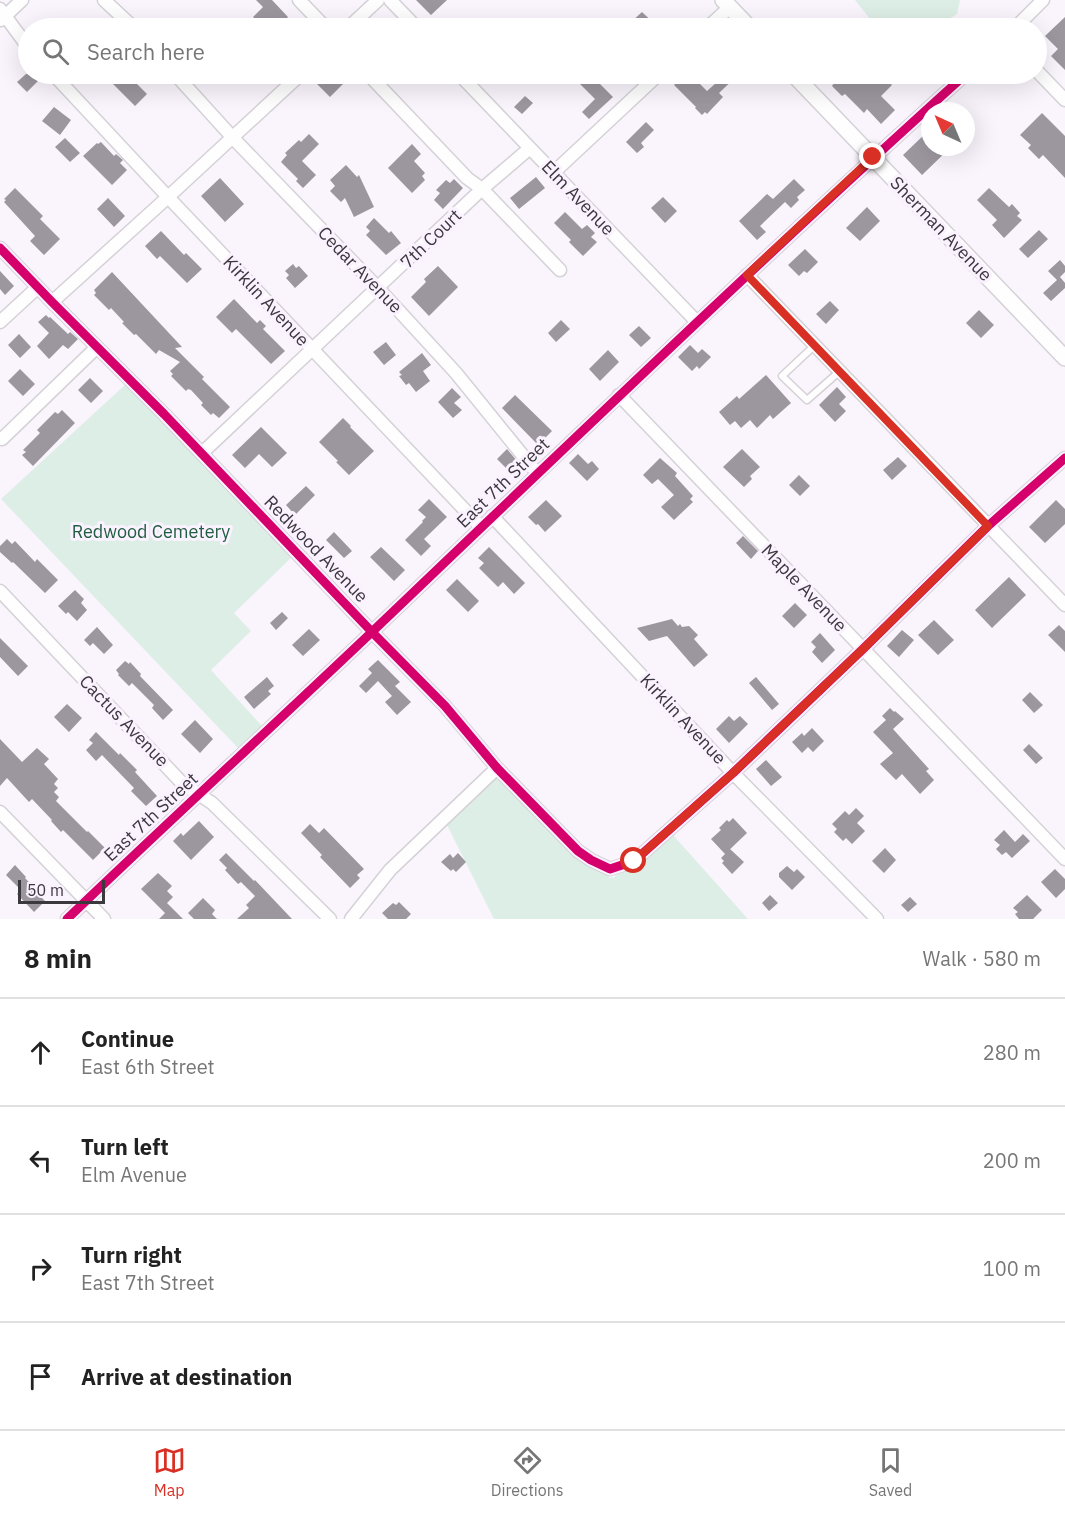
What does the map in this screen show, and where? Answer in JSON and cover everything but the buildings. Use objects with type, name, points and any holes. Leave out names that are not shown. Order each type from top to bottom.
[{"type":"street","points":[[18,35],[2,15],[22,0]]},
{"type":"street","points":[[104,0],[123,18]]},
{"type":"street","points":[[299,0],[316,18]]},
{"type":"street","points":[[359,18],[378,0]]},
{"type":"street","points":[[390,0],[407,18]]},
{"type":"street","points":[[1025,18],[1043,0]]},
{"type":"street","points":[[715,18],[726,4],[740,18]]},
{"type":"street","points":[[1047,81],[1065,100]]},
{"type":"street","name":"Kirklin Avenue","points":[[62,84],[481,527]]},
{"type":"street","name":"Cedar Avenue","points":[[184,84],[456,373],[537,473]]},
{"type":"street","points":[[52,302],[290,84]]},
{"type":"street","points":[[378,84],[467,178],[482,189],[560,270]]},
{"type":"street","name":"Elm Avenue","points":[[469,84],[697,322]]},
{"type":"street","points":[[554,173],[648,84]]},
{"type":"street","name":"Sherman Avenue","points":[[803,84],[1065,358]]},
{"type":"street","name":"East 7th Street","points":[[67,919],[372,632],[619,395],[873,157],[955,84]]},
{"type":"street","name":"7th Court","points":[[202,453],[482,189],[530,148]]},
{"type":"street","name":"Redwood Avenue","points":[[0,248],[446,706],[496,768],[578,851],[610,869],[634,861],[733,773]]},
{"type":"street","points":[[747,275],[1065,605]]},
{"type":"street","points":[[0,322],[38,287]]},
{"type":"street","points":[[2,438],[97,347]]},
{"type":"street","name":"Maple Avenue","points":[[619,395],[1065,859]]},
{"type":"street","points":[[733,773],[988,526],[1065,458]]},
{"type":"street","name":"Kirklin Avenue","points":[[492,516],[733,773],[877,919]]},
{"type":"street","name":"Cactus Avenue","points":[[0,591],[183,784],[212,803],[330,919]]},
{"type":"street","points":[[351,919],[390,870],[496,768]]},
{"type":"street","points":[[0,812],[104,919]]},
{"type":"lane","points":[[815,345],[782,376],[807,400],[840,371]]},
{"type":"green space","points":[[855,0],[960,0],[957,14],[950,18],[869,18]]},
{"type":"green space","name":"Redwood Cemetery","points":[[127,383],[293,556],[234,613],[251,631],[211,670],[262,726],[238,748],[1,499]]},
{"type":"green space","points":[[497,777],[588,865],[610,878],[637,867],[673,835],[748,919],[494,919],[447,825]]},
{"type":"cycle path","points":[[67,919],[742,280],[955,84]]},
{"type":"cycle path","points":[[0,248],[164,414],[445,706],[497,768],[578,851],[610,869],[634,861],[733,773],[988,526],[1065,458]]},
{"type":"route","points":[[634,861],[733,773],[988,526],[747,275],[873,157]]}]
